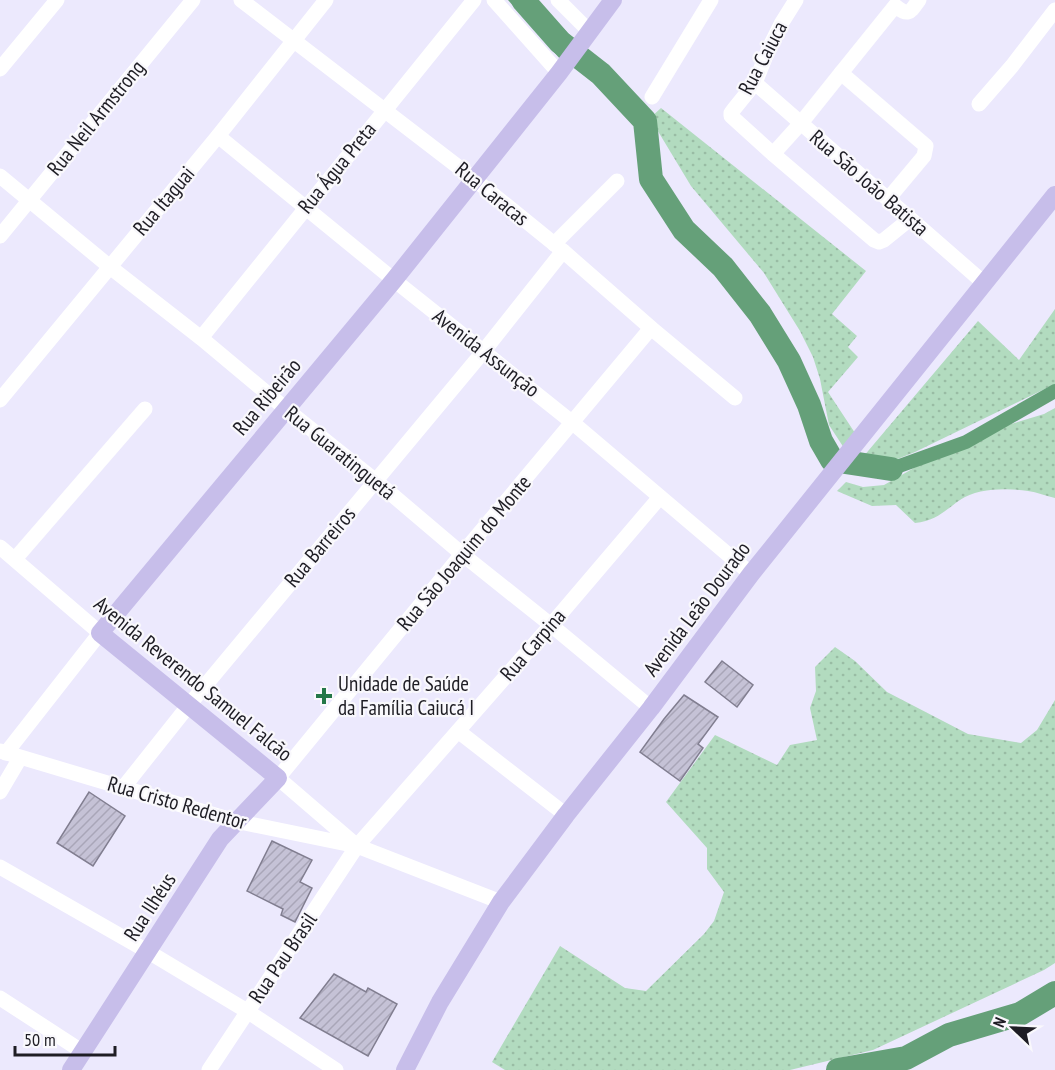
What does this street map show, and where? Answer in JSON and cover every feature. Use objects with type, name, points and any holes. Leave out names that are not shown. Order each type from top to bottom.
[{"type":"main road","name":"Rua Ribeirão","points":[[100,633],[394,280],[560,71],[613,0]]},
{"type":"main road","name":"Avenida Leão Dourado","points":[[405,1070],[440,1002],[501,902],[651,708],[750,574],[1055,195]]},
{"type":"main road","name":"Avenida Reverendo Samuel Falcão","points":[[100,633],[278,778]]},
{"type":"main road","name":"Rua Ilhéus","points":[[72,1070],[220,839],[278,778]]},
{"type":"street","points":[[0,69],[57,0]]},
{"type":"street","name":"Rua Neil Armstrong","points":[[0,236],[193,0]]},
{"type":"street","name":"Rua Caracas","points":[[241,0],[474,179],[558,247],[735,398]]},
{"type":"street","name":"Rua Itaguai","points":[[0,400],[218,136],[326,0]]},
{"type":"street","name":"Rua Água Preta","points":[[201,338],[474,0]]},
{"type":"street","points":[[494,0],[560,71]]},
{"type":"street","points":[[558,0],[588,35]]},
{"type":"street","points":[[652,97],[711,0]]},
{"type":"street","name":"Rua Caiuca","points":[[773,154],[733,119],[731,113],[755,83],[773,40],[796,0]]},
{"type":"street","points":[[910,219],[884,240],[879,242],[874,240],[773,154],[841,73],[892,3],[906,13],[919,0]]},
{"type":"street","points":[[979,104],[1055,10]]},
{"type":"street","points":[[841,73],[926,146],[924,156],[888,200]]},
{"type":"street","name":"Rua São João Batista","points":[[755,83],[984,283]]},
{"type":"street","name":"Avenida Assunção","points":[[218,136],[573,423],[750,574]]},
{"type":"street","name":"Rua Guaratinguetá","points":[[0,176],[651,708]]},
{"type":"street","name":"Rua Barreiros","points":[[123,788],[189,705],[483,352],[558,247],[617,182]]},
{"type":"street","name":"Rua São Joaquim do Monte","points":[[278,778],[651,328]]},
{"type":"street","points":[[15,559],[145,409]]},
{"type":"street","name":"Rua Carpina","points":[[357,846],[660,497]]},
{"type":"street","name":"Avenida Reverendo Samuel Falcão","points":[[0,547],[100,633]]},
{"type":"street","name":"Rua Ribeirão","points":[[0,792],[9,754],[100,633]]},
{"type":"street","points":[[458,731],[566,815]]},
{"type":"street","name":"Rua Cristo Redentor","points":[[9,754],[235,821],[357,846]]},
{"type":"street","name":"Avenida Reverendo Samuel Falcão","points":[[278,778],[357,846]]},
{"type":"street","points":[[357,846],[501,902]]},
{"type":"street","name":"Rua Pau Brasil","points":[[209,1070],[357,846]]},
{"type":"street","points":[[0,867],[247,1011],[336,1070]]},
{"type":"street","points":[[0,998],[83,1052]]},
{"type":"shaded area","points":[[661,108],[866,271],[832,314],[857,336],[848,347],[858,357],[828,392],[855,433],[844,448],[829,425],[820,379],[813,357],[800,331],[764,273],[691,186],[650,118]]},
{"type":"shaded area","points":[[1055,309],[1055,384],[890,462],[863,457],[978,321],[1019,360]]},
{"type":"shaded area","points":[[1055,408],[1055,498],[1020,490],[984,491],[967,496],[934,518],[915,523],[896,505],[872,506],[837,491],[846,482],[863,487],[884,485],[935,456],[959,449],[982,435],[1044,414]]},
{"type":"shaded area","points":[[835,647],[855,661],[887,692],[968,734],[1021,743],[1037,730],[1055,700],[1055,963],[873,1050],[790,1070],[505,1070],[492,1062],[560,946],[625,988],[646,991],[704,934],[714,921],[724,892],[707,869],[707,848],[666,802],[715,735],[777,765],[790,745],[817,740],[810,708],[816,691],[815,667]]},
{"type":"water","points":[[508,0],[537,0],[576,42],[561,60]]},
{"type":"building","points":[[722,661],[753,685],[737,707],[705,682]]},
{"type":"building","points":[[684,695],[718,717],[698,744],[703,748],[680,781],[640,752]]},
{"type":"building","points":[[89,792],[125,816],[93,866],[57,843]]},
{"type":"building","points":[[272,841],[312,860],[300,882],[312,888],[295,922],[281,915],[283,909],[247,891]]},
{"type":"building","points":[[334,974],[366,992],[368,988],[397,1004],[368,1056],[300,1018]]},
{"type":"waterway","points":[[523,0],[560,42],[601,74],[645,121],[651,179],[684,230],[723,267],[760,314],[789,361],[809,405],[821,441],[832,460],[891,469]]},
{"type":"waterway","points":[[891,469],[966,442],[1055,391]]},
{"type":"waterway","points":[[838,1070],[906,1058],[949,1035],[1020,1014],[1055,993]]},
{"type":"place","name":"Unidade de Saúde da Família Caiucá I","points":[[324,696]]}]
